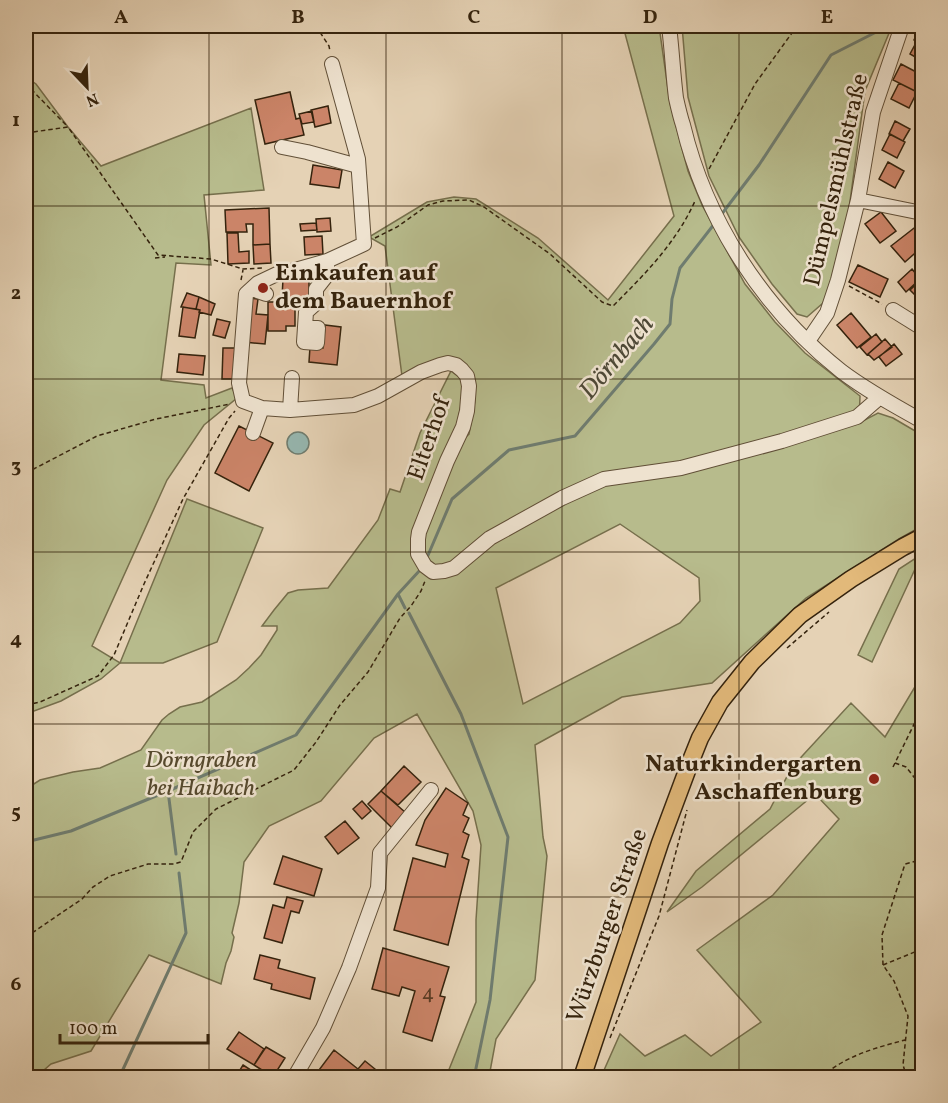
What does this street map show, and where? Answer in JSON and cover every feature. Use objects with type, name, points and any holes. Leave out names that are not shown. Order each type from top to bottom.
[{"type":"main road","name":"Würzburger Straße","points":[[582,1077],[687,768],[720,702],[752,662],[800,615],[851,579],[922,537]]},
{"type":"street","points":[[669,26],[676,99],[685,136],[708,203],[730,244],[771,301],[808,341],[842,372],[922,421]]},
{"type":"street","name":"Dümpelsmühlstraße","points":[[808,341],[827,313],[838,280],[858,200],[873,112],[902,26]]},
{"type":"street","points":[[243,401],[239,383],[246,294],[258,283],[279,273],[327,261],[364,244],[355,149],[332,64]]},
{"type":"street","points":[[282,147],[358,166]]},
{"type":"street","points":[[858,200],[922,213]]},
{"type":"street","points":[[305,328],[306,312],[316,303],[316,289],[327,275],[327,261]]},
{"type":"street","points":[[252,289],[266,294]]},
{"type":"street","points":[[893,310],[922,328]]},
{"type":"street","name":"Elterhof","points":[[243,401],[262,408],[290,410],[354,405],[378,396],[440,364],[456,365],[462,370],[467,376],[469,386],[467,411],[463,427],[447,460],[419,532],[418,555],[425,566]]},
{"type":"street","points":[[290,410],[292,378]]},
{"type":"street","points":[[425,566],[433,572],[454,568],[490,538],[562,498],[604,479],[681,468],[782,441],[857,417],[880,397]]},
{"type":"street","points":[[253,433],[262,408]]},
{"type":"street","points":[[294,1077],[323,1028],[349,968],[378,888],[380,853],[431,790]]},
{"type":"path","points":[[316,26],[329,46],[332,64]]},
{"type":"path","points":[[364,244],[397,227],[428,205],[443,201],[469,200],[484,207],[550,254],[602,302],[613,306],[648,271],[670,244],[689,215],[705,176],[755,84],[797,26]]},
{"type":"path","points":[[26,84],[68,126],[159,255],[211,259],[243,269]]},
{"type":"path","points":[[26,133],[68,126]]},
{"type":"path","points":[[155,258],[169,256]]},
{"type":"path","points":[[838,280],[893,310]]},
{"type":"path","points":[[26,473],[97,436],[156,419],[243,401]]},
{"type":"path","points":[[26,705],[40,702],[98,676],[114,655],[183,499],[229,418],[243,401]]},
{"type":"path","points":[[26,937],[82,899],[93,887],[110,876],[148,864],[181,862],[193,832],[216,809],[294,770],[340,705],[368,672],[400,618],[421,591],[425,583],[425,566]]},
{"type":"path","points":[[780,653],[833,609]]},
{"type":"path","points":[[892,767],[922,708]]},
{"type":"path","points":[[895,763],[906,767],[922,787]]},
{"type":"path","points":[[611,1037],[659,916],[688,805]]},
{"type":"path","points":[[907,1077],[903,1065],[908,1016],[894,981],[883,965],[882,935],[905,864],[920,860],[922,856]]},
{"type":"path","points":[[883,965],[922,949]]},
{"type":"path","points":[[821,1077],[861,1052],[906,1040]]},
{"type":"green space","name":"Dörngraben bei Haibach","points":[[623,26],[659,26],[670,103],[688,171],[702,205],[745,284],[775,322],[805,353],[860,396],[859,423],[878,413],[893,418],[922,435],[922,526],[806,598],[712,683],[622,697],[535,745],[543,837],[547,856],[535,980],[496,1039],[489,1077],[446,1077],[476,1002],[476,920],[481,845],[473,811],[417,714],[374,738],[321,801],[269,826],[244,862],[239,903],[232,933],[234,937],[221,984],[149,955],[91,1051],[51,1064],[36,1077],[26,1077],[26,789],[40,780],[100,768],[141,750],[162,720],[169,714],[180,707],[202,702],[236,680],[249,668],[261,655],[277,630],[277,626],[262,626],[288,593],[328,588],[378,520],[390,489],[400,492],[420,433],[451,371],[463,380],[463,397],[455,433],[441,460],[469,434],[475,400],[470,372],[458,361],[441,358],[402,376],[385,246],[369,237],[427,202],[454,197],[476,199],[538,238],[608,300],[674,216]],"holes":[[[620,524],[699,578],[700,601],[680,623],[523,704],[496,588]]]},
{"type":"green space","points":[[682,26],[892,26],[865,91],[848,216],[835,281],[823,303],[807,317],[797,314],[772,284],[739,237],[709,176],[688,97]]},
{"type":"green space","points":[[26,77],[36,84],[101,166],[251,108],[264,190],[204,195],[211,265],[176,263],[161,380],[204,385],[206,398],[232,388],[237,398],[204,425],[167,480],[92,646],[120,663],[101,679],[61,701],[26,714]]},
{"type":"green space","points":[[187,499],[263,528],[217,642],[163,663],[120,663]]},
{"type":"green space","points":[[922,554],[872,662],[858,655],[899,569]]},
{"type":"green space","points":[[922,675],[922,1077],[601,1077],[620,1034],[645,1056],[685,1035],[711,1056],[761,1022],[697,950],[773,895],[839,819],[815,794],[702,887],[667,912],[696,871],[770,809],[792,767],[851,703],[885,737]]},
{"type":"water","points":[[298,432],[306,435],[309,443],[306,451],[298,454],[290,451],[287,443],[290,435]]},
{"type":"building","points":[[922,26],[922,44],[914,40]]},
{"type":"building","points":[[917,41],[922,44],[922,61],[910,54]]},
{"type":"building","points":[[901,64],[922,75],[917,92],[893,80]]},
{"type":"building","points":[[899,83],[917,92],[909,108],[891,99]]},
{"type":"building","points":[[290,92],[296,119],[300,118],[304,135],[265,144],[255,100]]},
{"type":"building","points":[[328,106],[331,123],[315,127],[311,110]]},
{"type":"building","points":[[312,111],[314,122],[302,124],[299,114]]},
{"type":"building","points":[[895,121],[910,129],[903,141],[889,134]]},
{"type":"building","points":[[890,134],[905,142],[897,158],[882,150]]},
{"type":"building","points":[[888,162],[904,171],[895,188],[879,179]]},
{"type":"building","points":[[313,165],[342,170],[339,188],[310,184]]},
{"type":"building","points":[[269,208],[270,244],[253,245],[253,224],[246,224],[247,232],[226,232],[225,210]]},
{"type":"building","points":[[881,212],[896,231],[880,243],[865,224]]},
{"type":"building","points":[[330,218],[331,231],[317,232],[316,219]]},
{"type":"building","points":[[316,223],[317,230],[301,231],[300,224]]},
{"type":"building","points":[[918,225],[922,230],[922,247],[905,262],[891,246]]},
{"type":"building","points":[[227,233],[238,233],[239,252],[249,251],[249,263],[228,264]]},
{"type":"building","points":[[322,236],[323,254],[305,255],[304,237]]},
{"type":"building","points":[[270,244],[271,263],[254,264],[253,245]]},
{"type":"building","points":[[858,265],[888,279],[880,297],[849,282]]},
{"type":"building","points":[[912,269],[920,279],[906,292],[898,282]]},
{"type":"building","points":[[283,279],[309,279],[309,298],[282,298]]},
{"type":"building","points":[[922,279],[922,296],[919,299],[910,290]]},
{"type":"building","points":[[187,293],[199,297],[196,309],[181,307]]},
{"type":"building","points":[[199,297],[215,304],[211,315],[196,309]]},
{"type":"building","points":[[248,298],[258,299],[256,314],[268,315],[265,344],[244,342]]},
{"type":"building","points":[[268,302],[295,302],[295,326],[286,326],[286,331],[268,331]]},
{"type":"building","points":[[183,307],[200,310],[195,338],[179,336]]},
{"type":"building","points":[[851,313],[871,337],[857,348],[837,325]]},
{"type":"building","points":[[217,319],[230,322],[225,338],[213,335]]},
{"type":"building","points":[[325,325],[341,327],[337,365],[309,362],[310,347],[323,348]]},
{"type":"building","points":[[876,334],[882,342],[867,355],[860,347]]},
{"type":"building","points":[[885,339],[892,347],[874,360],[868,354]]},
{"type":"building","points":[[894,344],[902,354],[886,366],[879,357]]},
{"type":"building","points":[[223,348],[235,348],[233,379],[222,379]]},
{"type":"building","points":[[179,354],[205,356],[203,375],[177,372]]},
{"type":"building","points":[[239,426],[273,443],[249,491],[215,473]]},
{"type":"building","points":[[404,766],[421,782],[398,805],[381,791]]},
{"type":"building","points":[[446,788],[468,803],[463,815],[469,818],[463,832],[469,835],[462,857],[469,860],[448,945],[394,930],[413,858],[445,867],[448,854],[416,845],[425,820]]},
{"type":"building","points":[[381,791],[406,813],[392,828],[368,804]]},
{"type":"building","points":[[362,801],[371,811],[362,819],[353,809]]},
{"type":"building","points":[[345,821],[359,838],[338,854],[325,837]]},
{"type":"building","points":[[283,856],[322,869],[314,896],[274,884]]},
{"type":"building","points":[[287,897],[303,901],[299,913],[291,911],[282,943],[264,938],[273,905],[284,908]]},
{"type":"building","points":[[383,948],[449,967],[440,996],[445,997],[432,1041],[403,1032],[415,991],[402,987],[399,996],[372,989]]},
{"type":"building","points":[[260,955],[280,960],[278,968],[315,978],[310,999],[271,989],[272,984],[254,979]]},
{"type":"building","points":[[239,1032],[264,1049],[254,1065],[227,1049]]},
{"type":"building","points":[[266,1047],[285,1058],[273,1077],[254,1065]]},
{"type":"building","points":[[334,1050],[358,1069],[365,1061],[386,1078],[313,1078]]},
{"type":"building","points":[[243,1065],[263,1078],[235,1078]]},
{"type":"waterway","name":"Dörnbach","points":[[721,215],[759,165],[831,55],[888,26]]},
{"type":"waterway","name":"Dörnbach","points":[[426,560],[452,499],[509,450],[575,436],[654,344],[670,324],[672,299],[680,268],[715,223]]},
{"type":"waterway","name":"Dörnbach","points":[[26,842],[71,831],[296,735],[398,594],[421,569]]},
{"type":"waterway","points":[[398,594],[405,608]]},
{"type":"waterway","points":[[409,613],[461,714],[508,837],[490,1000],[474,1078]]},
{"type":"waterway","points":[[168,791],[176,854]]},
{"type":"waterway","points":[[119,1078],[186,933],[179,873]]},
{"type":"place","name":"Einkaufen auf dem Bauernhof","points":[[263,288]]},
{"type":"place","name":"Naturkindergarten Aschaffenburg","points":[[874,779]]}]
